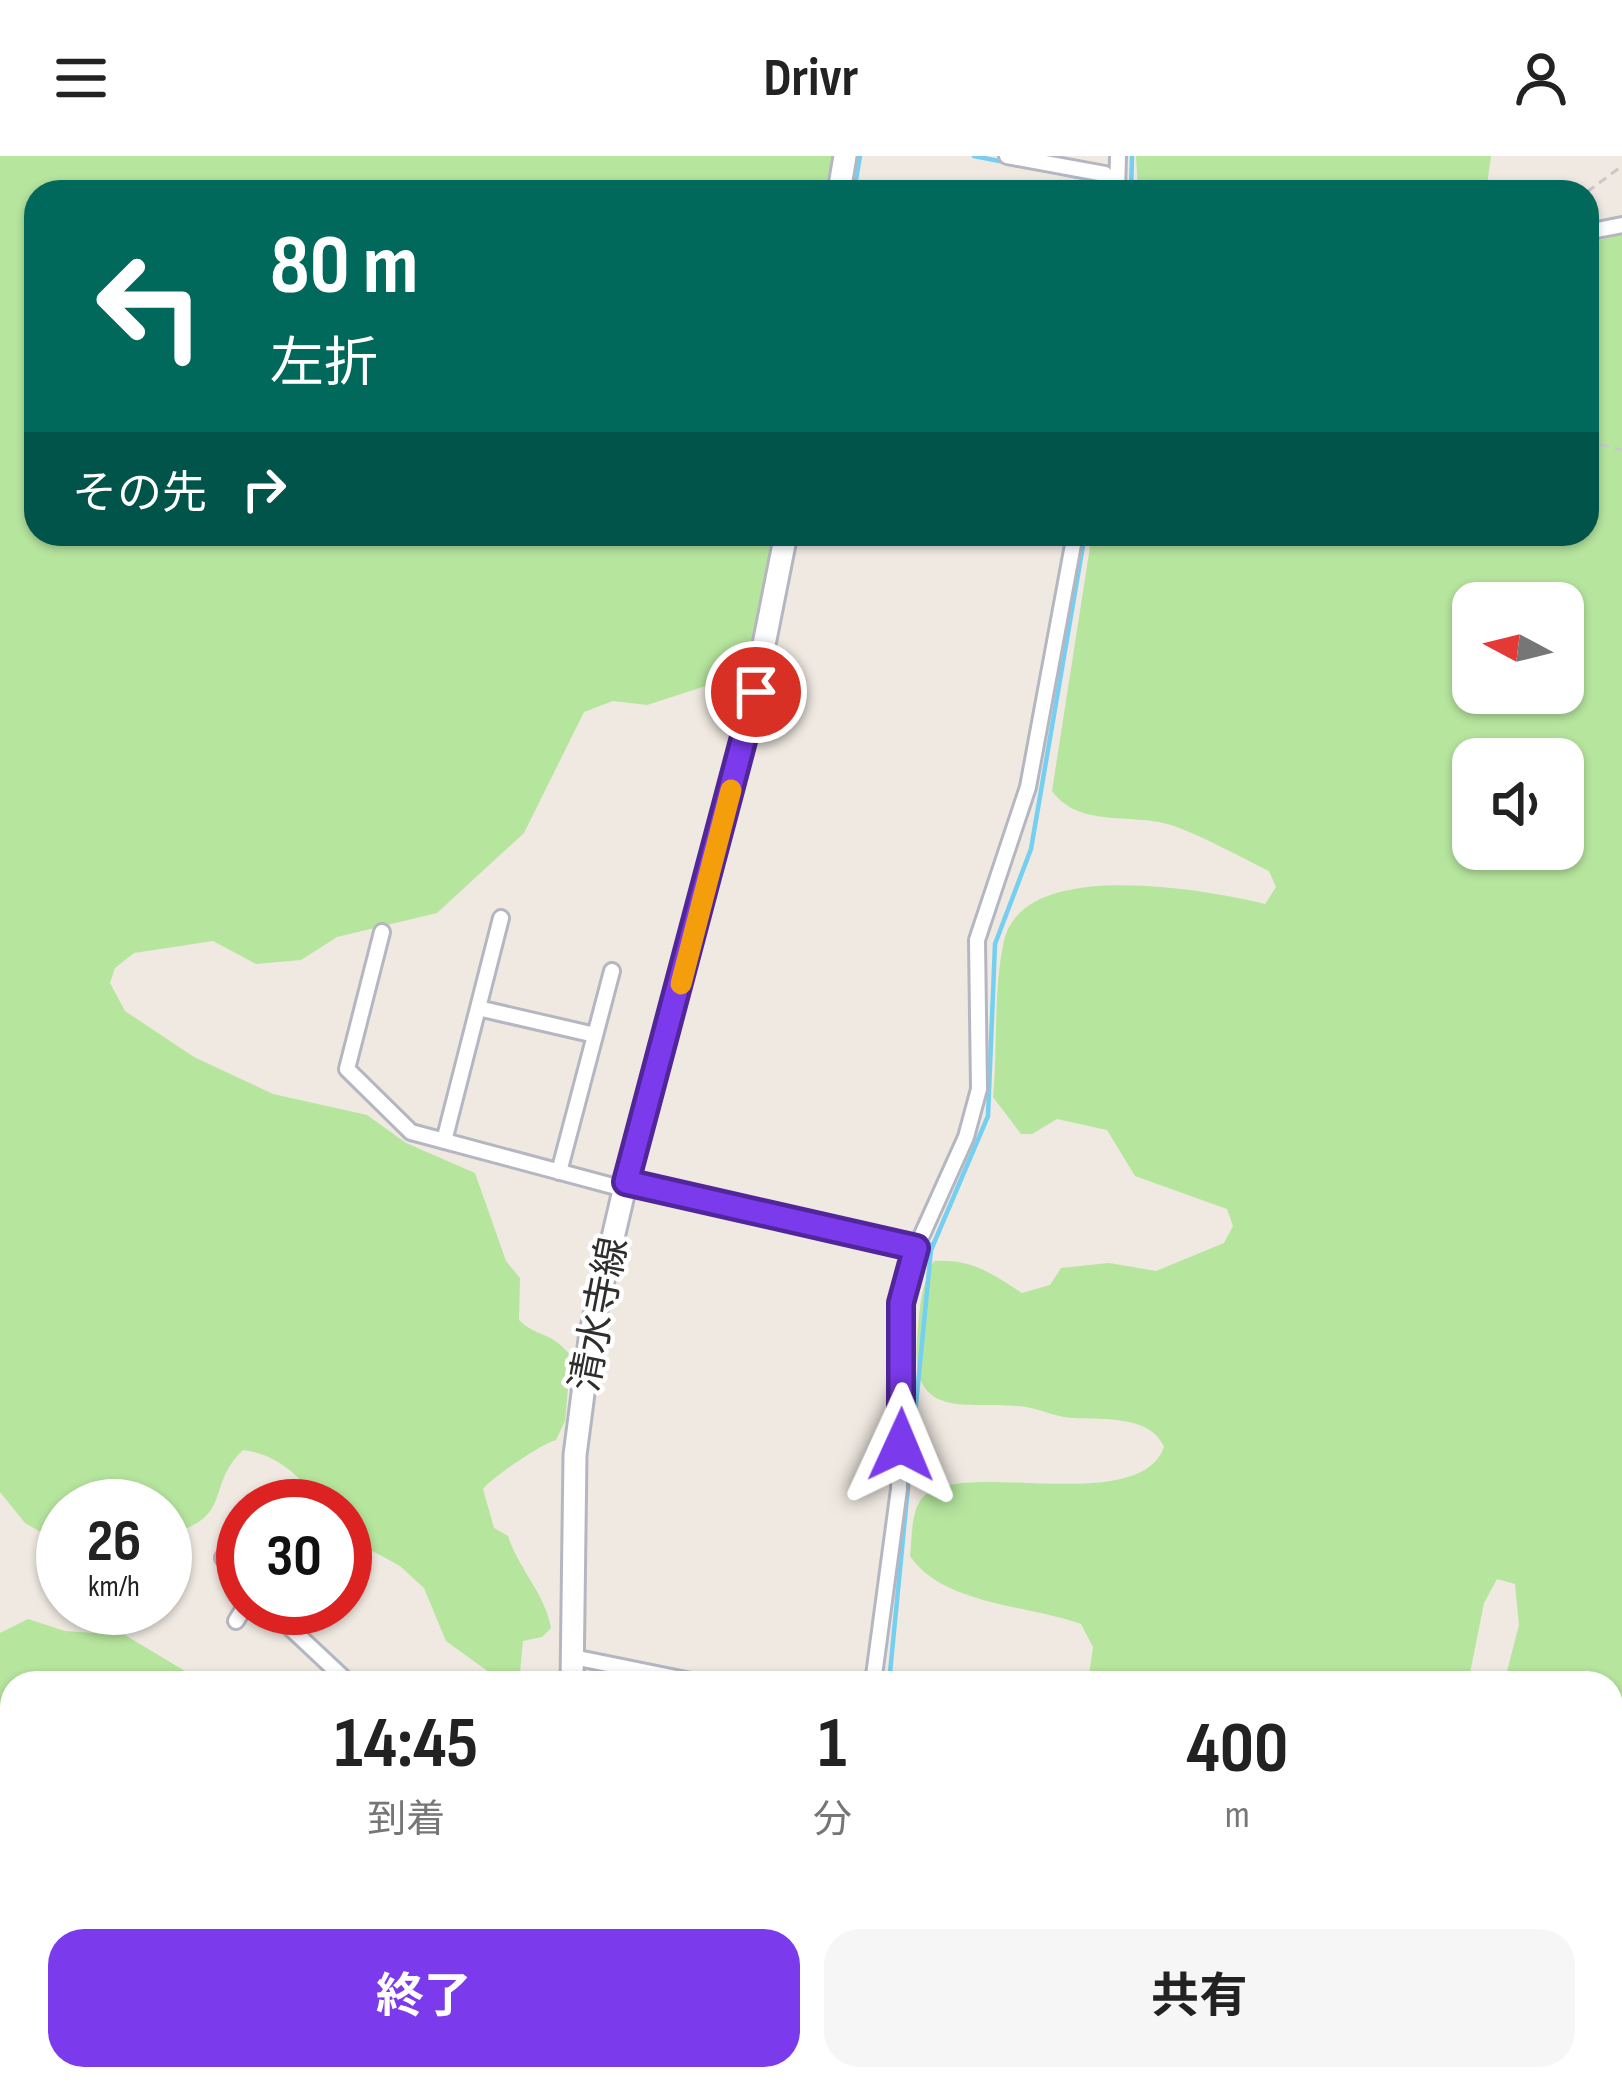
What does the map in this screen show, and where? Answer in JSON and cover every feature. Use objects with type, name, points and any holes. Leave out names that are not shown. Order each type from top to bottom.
[{"type":"main road","name":"清水寺線","points":[[572,1671],[581,1391],[625,1186],[747,730],[784,546]]},
{"type":"street","points":[[1007,156],[1105,174],[1109,180]]},
{"type":"street","points":[[875,1671],[899,1490],[901,1303],[916,1248],[966,1137],[980,1089],[977,940],[1028,787],[1073,546]]},
{"type":"street","points":[[444,1141],[501,918]]},
{"type":"street","points":[[382,932],[347,1069],[411,1132],[559,1172],[916,1248]]},
{"type":"street","points":[[559,1172],[612,971]]},
{"type":"street","points":[[478,1008],[595,1035]]},
{"type":"street","points":[[298,1635],[336,1671]]},
{"type":"street","points":[[573,1657],[642,1671]]},
{"type":"green space","points":[[0,156],[834,156],[829,180],[24,180],[24,546],[774,546],[747,684],[718,682],[647,705],[613,701],[584,712],[524,833],[437,913],[337,937],[301,960],[256,964],[213,941],[134,953],[115,968],[110,983],[125,1011],[194,1057],[273,1094],[367,1115],[406,1143],[475,1173],[506,1261],[520,1278],[519,1320],[571,1356],[565,1421],[556,1440],[483,1489],[494,1528],[508,1536],[551,1628],[542,1637],[523,1641],[520,1671],[487,1671],[446,1641],[424,1588],[400,1566],[372,1551],[372,1479],[299,1479],[268,1457],[243,1450],[223,1479],[216,1479],[211,1510],[192,1525],[192,1479],[36,1479],[36,1529],[0,1492]]},
{"type":"green space","points":[[1136,156],[1491,156],[1488,180],[1137,180]]},
{"type":"green space","points":[[1622,234],[1622,1671],[1507,1671],[1519,1625],[1515,1584],[1497,1579],[1484,1603],[1470,1671],[1090,1671],[1093,1647],[1081,1624],[965,1594],[943,1585],[910,1556],[915,1513],[920,1501],[938,1488],[1119,1479],[1147,1468],[1164,1447],[1148,1429],[1123,1421],[1065,1417],[1018,1406],[960,1404],[932,1395],[917,1367],[917,1342],[921,1300],[934,1261],[970,1265],[1022,1293],[1050,1285],[1061,1268],[1109,1263],[1156,1271],[1224,1243],[1233,1226],[1227,1209],[1135,1176],[1107,1130],[1057,1119],[1032,1134],[1021,1134],[993,1097],[1001,960],[1004,941],[1018,914],[1044,897],[1079,888],[1162,887],[1265,904],[1276,887],[1269,871],[1186,831],[1158,822],[1092,815],[1063,803],[1052,791],[1090,546],[1599,546],[1599,241]]},
{"type":"green space","points":[[28,1619],[36,1622],[36,1635],[125,1635],[185,1671],[0,1671],[0,1633]]},
{"type":"waterway","points":[[856,180],[860,156]]},
{"type":"waterway","points":[[974,156],[1094,180]]},
{"type":"waterway","points":[[1131,180],[1132,156]]},
{"type":"waterway","points":[[761,711],[795,546]]},
{"type":"waterway","points":[[890,1671],[931,1250],[988,1116],[995,944],[1031,849],[1083,546]]},
{"type":"waterway","points":[[853,1227],[933,1245]]},
{"type":"slow traffic","points":[[681,984],[731,790]]},
{"type":"route","points":[[756,692],[626,1182],[916,1248],[901,1303],[901,1445]]}]
